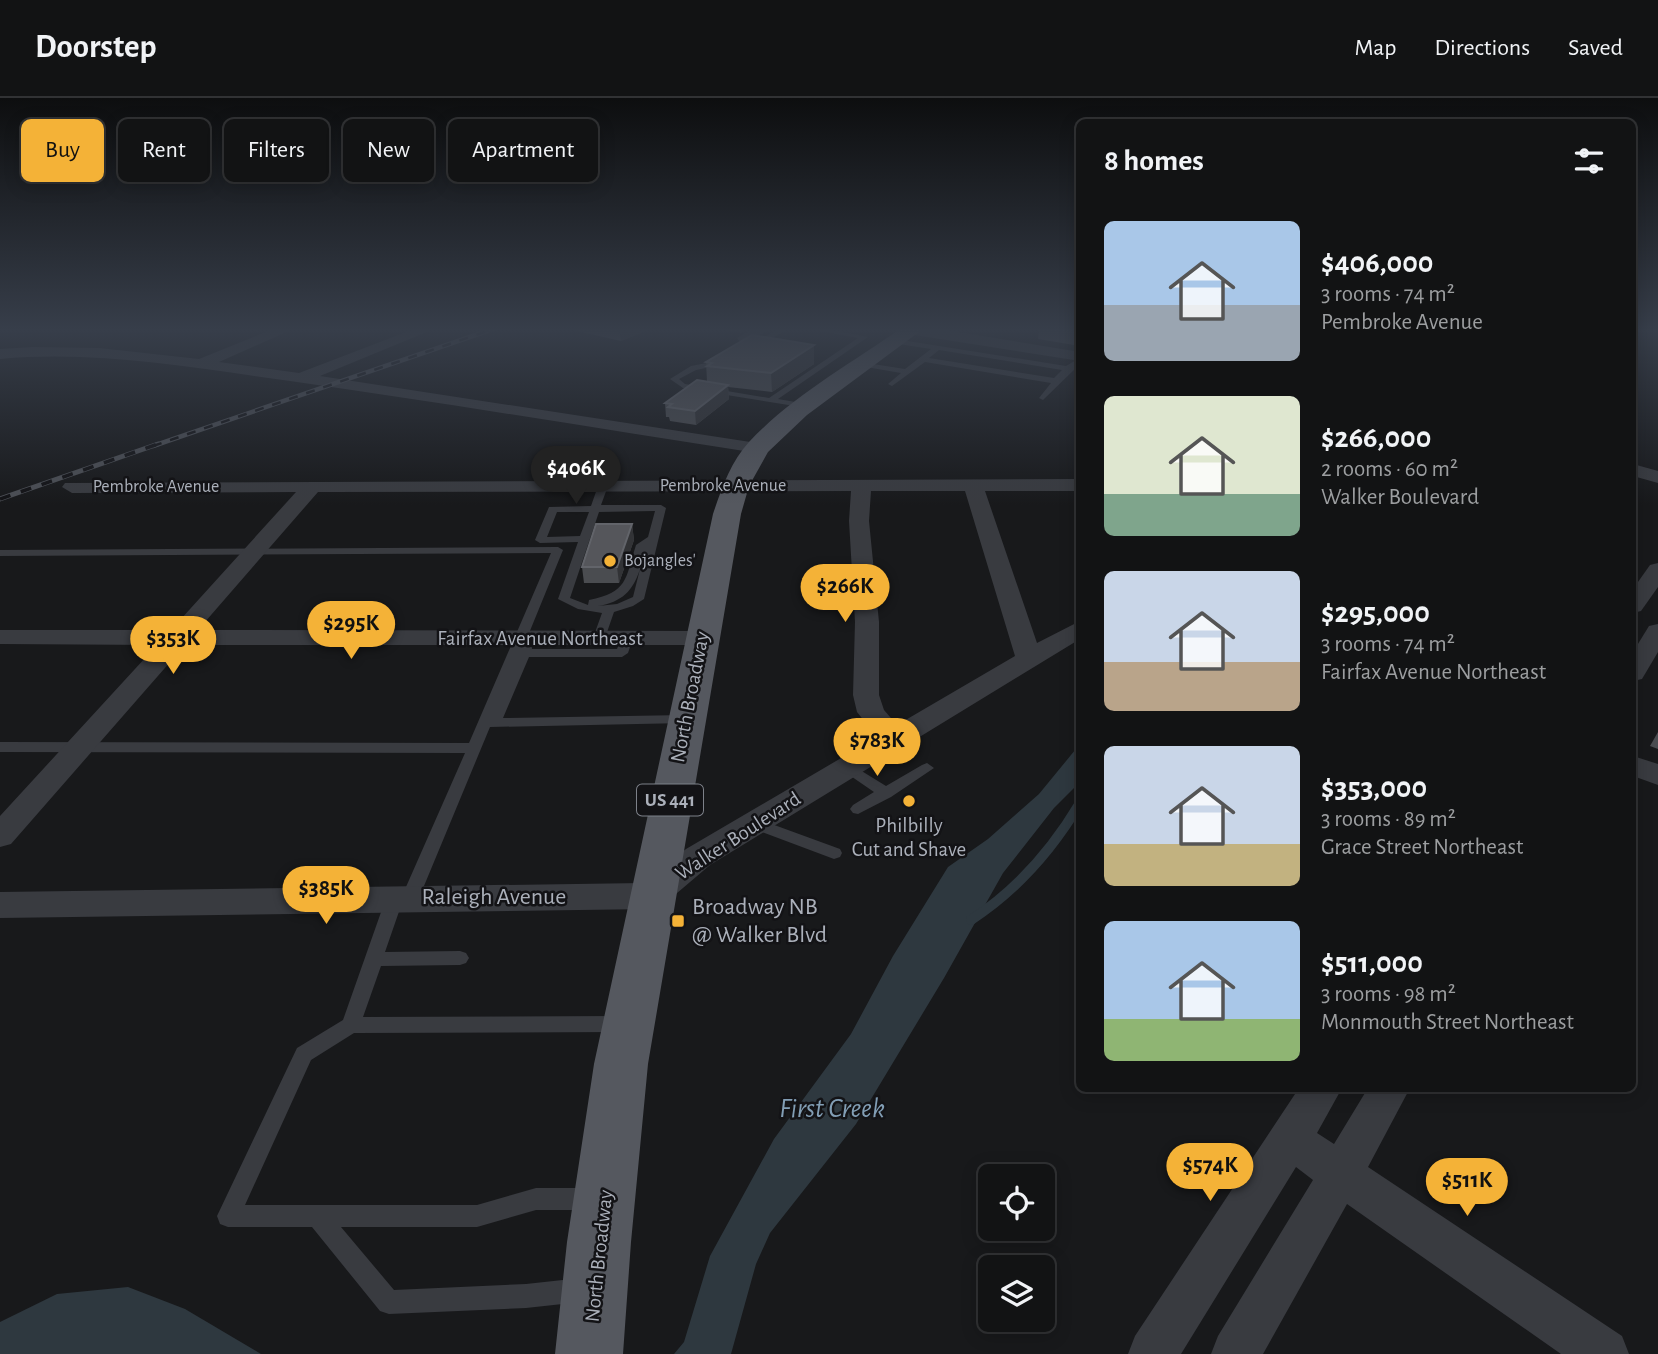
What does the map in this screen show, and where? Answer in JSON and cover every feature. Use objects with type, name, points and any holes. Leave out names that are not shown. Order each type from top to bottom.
[{"type":"main road","name":"North Broadway","points":[[589,1354],[605,1199],[628,1024],[685,719],[727,514],[736,486],[787,403],[820,388]]},
{"type":"street","points":[[364,388],[757,448]]},
{"type":"street","points":[[1636,471],[1658,477]]},
{"type":"street","name":"Pembroke Avenue","points":[[72,487],[1076,485]]},
{"type":"street","points":[[0,836],[313,486]]},
{"type":"street","points":[[861,486],[859,520],[867,622],[866,695],[872,712],[894,739]]},
{"type":"street","points":[[973,486],[1029,658]]},
{"type":"street","points":[[1636,602],[1658,570]]},
{"type":"street","name":"Walker Boulevard","points":[[652,896],[698,857],[1076,630]]},
{"type":"street","points":[[1636,668],[1658,631]]},
{"type":"street","name":"Fairfax Avenue Northeast","points":[[0,637],[525,643],[598,638],[701,638]]},
{"type":"street","points":[[1636,766],[1658,775]]},
{"type":"street","name":"Raleigh Avenue","points":[[0,905],[652,896]]},
{"type":"street","points":[[1153,1354],[1319,1092]]},
{"type":"street","points":[[1236,1354],[1388,1092]]},
{"type":"street","points":[[1290,1139],[1604,1354]]},
{"type":"lane","points":[[700,388],[787,403]]},
{"type":"lane","points":[[1043,398],[1051,388]]},
{"type":"lane","points":[[584,544],[540,540],[553,509],[595,508],[661,508],[638,599],[622,608],[609,610],[580,609],[564,600],[584,544],[595,508],[603,486]]},
{"type":"lane","points":[[584,544],[588,554],[572,595],[578,601],[606,602],[623,594],[629,587],[641,545],[655,538]]},
{"type":"lane","points":[[0,552],[558,550],[525,643],[489,722],[472,748],[374,959],[351,1025]]},
{"type":"lane","points":[[598,638],[609,610]]},
{"type":"lane","points":[[525,643],[622,653],[627,638]]},
{"type":"lane","points":[[489,722],[685,719]]},
{"type":"lane","points":[[0,747],[472,748]]},
{"type":"lane","points":[[846,767],[886,793]]},
{"type":"lane","points":[[858,809],[927,768]]},
{"type":"lane","points":[[755,823],[834,853]]},
{"type":"lane","points":[[374,959],[460,958]]},
{"type":"lane","points":[[605,1199],[536,1199],[477,1216],[228,1216],[304,1054],[351,1025],[628,1024]]},
{"type":"lane","points":[[318,1217],[389,1302],[526,1296],[595,1289]]},
{"type":"water","name":"First Creek","points":[[1076,749],[1076,786],[1054,808],[1003,873],[944,978],[856,1124],[770,1233],[756,1264],[731,1354],[674,1354],[684,1342],[710,1256],[774,1139],[851,1034],[893,956],[948,867],[988,839],[1039,794]]},
{"type":"water","points":[[128,1287],[185,1309],[261,1354],[0,1354],[0,1322],[57,1294]]},
{"type":"building","points":[[686,388],[725,388],[695,411],[668,407],[672,404],[665,403]]},
{"type":"building","points":[[596,524],[632,524],[617,567],[582,567]]},
{"type":"waterway","name":"First Creek","points":[[971,920],[1003,896],[1032,868],[1058,837],[1076,809]]},
{"type":"railway","points":[[153,446],[323,388]]},
{"type":"railway","points":[[0,499],[158,444]]},
{"type":"place","name":"Bojangles'","points":[[610,561]]},
{"type":"place","name":"Philbilly Cut and Shave","points":[[909,801]]},
{"type":"place","name":"Broadway NB @ Walker Blvd","points":[[678,921]]}]
